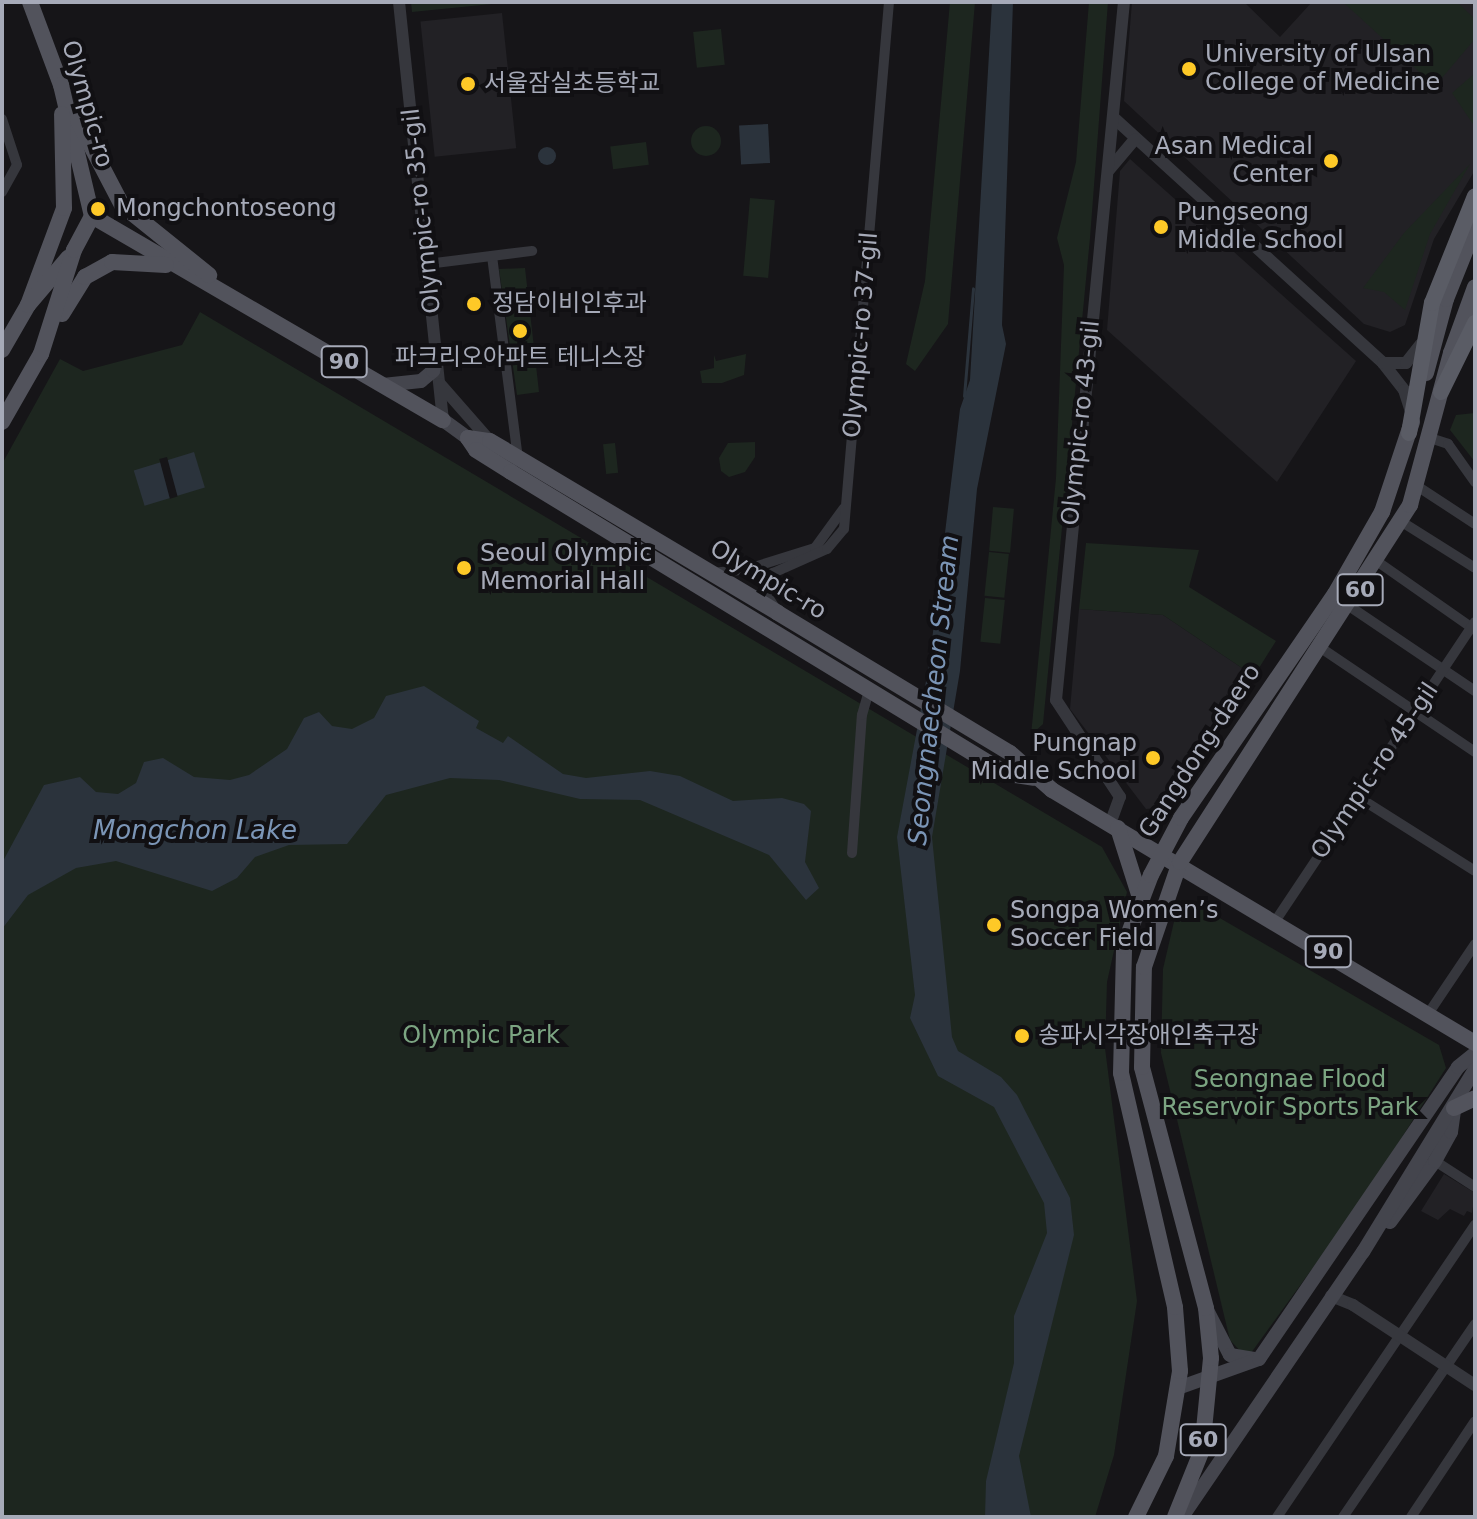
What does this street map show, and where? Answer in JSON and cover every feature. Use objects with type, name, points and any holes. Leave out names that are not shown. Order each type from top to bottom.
[{"type":"highway","points":[[1409,433],[1410,409],[1424,339],[1451,249],[1475,196]]},
{"type":"highway","points":[[1441,392],[1475,323]]},
{"type":"main road","name":"Olympic-ro","points":[[30,2],[61,85],[92,216],[443,420],[468,438],[476,450],[511,472],[1007,774],[1034,778]]},
{"type":"main road","name":"90","points":[[61,85],[122,205],[245,304]]},
{"type":"main road","points":[[28,305],[64,208],[61,85]]},
{"type":"main road","points":[[41,354],[74,250],[92,216]]},
{"type":"main road","name":"Gangdong-daero","points":[[1136,1517],[1166,1456],[1178,1388],[1175,1307],[1121,1073],[1124,946],[1162,852],[1341,584],[1382,512],[1409,433],[1446,299],[1475,227]]},
{"type":"main road","points":[[5,340],[28,305],[74,250]]},
{"type":"main road","points":[[2,422],[85,277],[127,260],[177,267]]},
{"type":"main road","name":"Gangdong-daero","points":[[1175,1517],[1202,1450],[1211,1358],[1206,1308],[1142,1067],[1144,967],[1160,909],[1180,862],[1402,522],[1417,486],[1441,392],[1475,287]]},
{"type":"main road","points":[[383,385],[421,381],[433,371],[437,353]]},
{"type":"main road","name":"Olympic-ro","points":[[468,438],[490,441],[778,613],[1010,753],[1034,778],[1180,862],[1475,1043]]},
{"type":"main road","points":[[1114,826],[1141,901]]},
{"type":"main road","points":[[1178,1388],[1210,1380],[1259,1359],[1458,1067],[1475,1053]]},
{"type":"main road","points":[[1363,1252],[1454,1108],[1475,1069]]},
{"type":"main road","points":[[1454,1108],[1475,1098]]},
{"type":"main road","points":[[1182,1517],[1331,1296],[1435,1161],[1451,1132],[1454,1108]]},
{"type":"main road","points":[[1321,1268],[1318,1282],[1331,1296]]},
{"type":"main road","points":[[1206,1308],[1230,1355],[1259,1359]]},
{"type":"main road","points":[[1194,1517],[1277,1395],[1307,1335]]},
{"type":"street","name":"Olympic-ro 35-gil","points":[[399,2],[443,420]]},
{"type":"street","name":"Olympic-ro 37-gil","points":[[709,574],[748,569],[815,548],[834,529],[847,502],[889,2]]},
{"type":"street","name":"Olympic-ro 43-gil","points":[[1114,826],[1120,797],[1056,700],[1124,2]]},
{"type":"street","points":[[1114,118],[1383,363],[1404,390],[1410,409]]},
{"type":"street","points":[[2,119],[17,165],[2,192]]},
{"type":"street","points":[[1109,170],[1135,139]]},
{"type":"street","points":[[427,264],[532,251]]},
{"type":"street","points":[[492,256],[518,460]]},
{"type":"street","points":[[1383,363],[1406,363],[1424,339]]},
{"type":"street","points":[[440,384],[490,441]]},
{"type":"street","points":[[1430,438],[1448,444],[1475,482]]},
{"type":"street","points":[[1417,486],[1475,524]]},
{"type":"street","points":[[778,613],[765,592],[767,581],[773,573],[827,549],[844,529],[847,502]]},
{"type":"street","points":[[1402,522],[1475,568]]},
{"type":"street","points":[[1378,562],[1474,626]]},
{"type":"street","points":[[1349,606],[1475,691]]},
{"type":"street","name":"Olympic-ro 45-gil","points":[[1276,920],[1474,626]]},
{"type":"street","points":[[1321,648],[1475,752]]},
{"type":"street","points":[[852,853],[862,715],[871,691]]},
{"type":"street","points":[[1358,797],[1475,871]]},
{"type":"street","points":[[1428,1014],[1475,944]]},
{"type":"street","points":[[1435,1161],[1475,1187]]},
{"type":"street","points":[[1277,1517],[1475,1225]]},
{"type":"street","points":[[1331,1296],[1399,1333],[1475,1385]]},
{"type":"street","points":[[1343,1517],[1475,1324]]},
{"type":"street","points":[[1411,1517],[1475,1421]]},
{"type":"shaded area","name":"Asan Medical Center","points":[[1132,2],[1244,2],[1280,37],[1312,2],[1475,2],[1475,170],[1434,239],[1405,325],[1390,332],[1364,324],[1124,101]]},
{"type":"shaded area","name":"서울잠실초등학교","points":[[502,13],[516,148],[435,157],[420,22]]},
{"type":"shaded area","points":[[1130,159],[1356,361],[1277,482],[1107,330],[1120,171]]},
{"type":"shaded area","name":"Pungnap Middle School","points":[[1079,609],[1163,615],[1254,676],[1166,807],[1146,809],[1070,709]]},
{"type":"shaded area","points":[[1444,1174],[1475,1193],[1472,1213],[1467,1211],[1464,1216],[1450,1209],[1438,1220],[1421,1211]]},
{"type":"green space","points":[[411,2],[502,2],[502,3],[412,12]]},
{"type":"green space","points":[[950,2],[975,2],[948,324],[915,371],[906,364],[925,281]]},
{"type":"green space","points":[[1089,2],[1108,2],[1090,238],[1043,724],[1031,735],[1056,478],[1064,265],[1057,238],[1076,162]]},
{"type":"green space","points":[[1343,2],[1457,2],[1475,19],[1475,39],[1441,79],[1427,79]]},
{"type":"green space","points":[[721,29],[725,65],[697,68],[693,32]]},
{"type":"green space","points":[[1475,73],[1475,127],[1452,93]]},
{"type":"green space","points":[[706,126],[712,127],[720,135],[720,147],[712,155],[706,156],[700,155],[692,147],[691,141],[692,135],[700,127]]},
{"type":"green space","points":[[646,142],[649,165],[613,169],[610,146]]},
{"type":"green space","points":[[1470,164],[1430,234],[1405,310],[1384,292],[1363,288],[1404,233]]},
{"type":"green space","points":[[750,198],[775,200],[768,278],[743,276]]},
{"type":"green space","name":"파크리오아파트 테니스장","points":[[525,268],[539,392],[517,395],[499,269]]},
{"type":"green space","name":"Olympic Park","points":[[200,312],[1102,847],[1127,892],[1107,982],[1105,1048],[1137,1301],[1114,1455],[1095,1517],[2,1517],[2,464],[60,359],[83,371],[182,345]]},
{"type":"green space","points":[[746,354],[744,375],[722,383],[702,383],[700,371],[714,368],[714,355],[716,361]]},
{"type":"green space","points":[[1475,413],[1475,462],[1450,430],[1456,415]]},
{"type":"green space","points":[[755,442],[755,457],[745,472],[729,477],[721,471],[719,458],[728,443]]},
{"type":"green space","points":[[615,443],[618,473],[606,474],[603,444]]},
{"type":"green space","points":[[993,507],[1014,509],[1010,553],[989,551]]},
{"type":"green space","points":[[1086,543],[1199,550],[1189,587],[1276,641],[1254,676],[1163,615],[1079,609]]},
{"type":"green space","points":[[989,552],[1009,554],[1004,598],[984,596]]},
{"type":"green space","points":[[985,598],[1005,600],[1000,644],[980,642]]},
{"type":"green space","name":"Seongnae Flood Reservoir Sports Park","points":[[1199,906],[1439,1045],[1446,1068],[1360,1203],[1251,1353],[1242,1353],[1230,1340],[1161,1053],[1163,969],[1176,913]]},
{"type":"water","name":"Seongnaecheon Stream","points":[[992,2],[1013,2],[1002,325],[1006,344],[977,489],[960,671],[932,837],[952,1037],[958,1051],[1001,1077],[1017,1095],[1070,1198],[1074,1235],[1019,1456],[1031,1517],[985,1517],[986,1481],[1014,1363],[1014,1316],[1047,1233],[1044,1203],[994,1107],[938,1076],[910,1018],[915,995],[897,837],[929,665],[960,409],[970,380]]},
{"type":"water","points":[[768,124],[770,163],[741,164],[739,126]]},
{"type":"water","points":[[547,147],[556,156],[547,165],[538,156]]},
{"type":"water","points":[[194,452],[205,487],[145,506],[134,470]]},
{"type":"water","name":"Mongchon Lake","points":[[424,686],[479,721],[476,728],[503,743],[508,736],[563,774],[586,778],[650,771],[680,776],[733,801],[782,798],[804,804],[811,811],[805,862],[819,888],[806,900],[769,855],[640,800],[580,799],[499,780],[450,778],[386,795],[347,844],[289,845],[255,857],[237,878],[212,891],[116,861],[76,868],[28,895],[2,929],[2,863],[44,785],[80,777],[96,792],[118,794],[136,783],[144,762],[163,758],[194,777],[230,780],[249,775],[287,749],[304,718],[319,712],[332,726],[352,729],[374,718],[386,696]]},
{"type":"pier","points":[[167,457],[178,497],[170,499],[159,459]]},
{"type":"waterway","name":"Seongnaecheon Stream","points":[[964,396],[973,288]]},
{"type":"place","name":"University of Ulsan College of Medicine","points":[[1189,69]]},
{"type":"place","name":"서울잠실초등학교","points":[[468,84]]},
{"type":"place","name":"Asan Medical Center","points":[[1331,161]]},
{"type":"place","name":"Mongchontoseong","points":[[98,209]]},
{"type":"place","name":"Pungseong Middle School","points":[[1161,227]]},
{"type":"place","name":"정담이비인후과","points":[[474,304]]},
{"type":"place","name":"파크리오아파트 테니스장","points":[[520,331]]},
{"type":"place","name":"Seoul Olympic Memorial Hall","points":[[464,568]]},
{"type":"place","name":"Pungnap Middle School","points":[[1153,758]]},
{"type":"place","name":"Songpa Women’s Soccer Field","points":[[994,925]]},
{"type":"place","name":"송파시각장애인축구장","points":[[1022,1036]]}]
